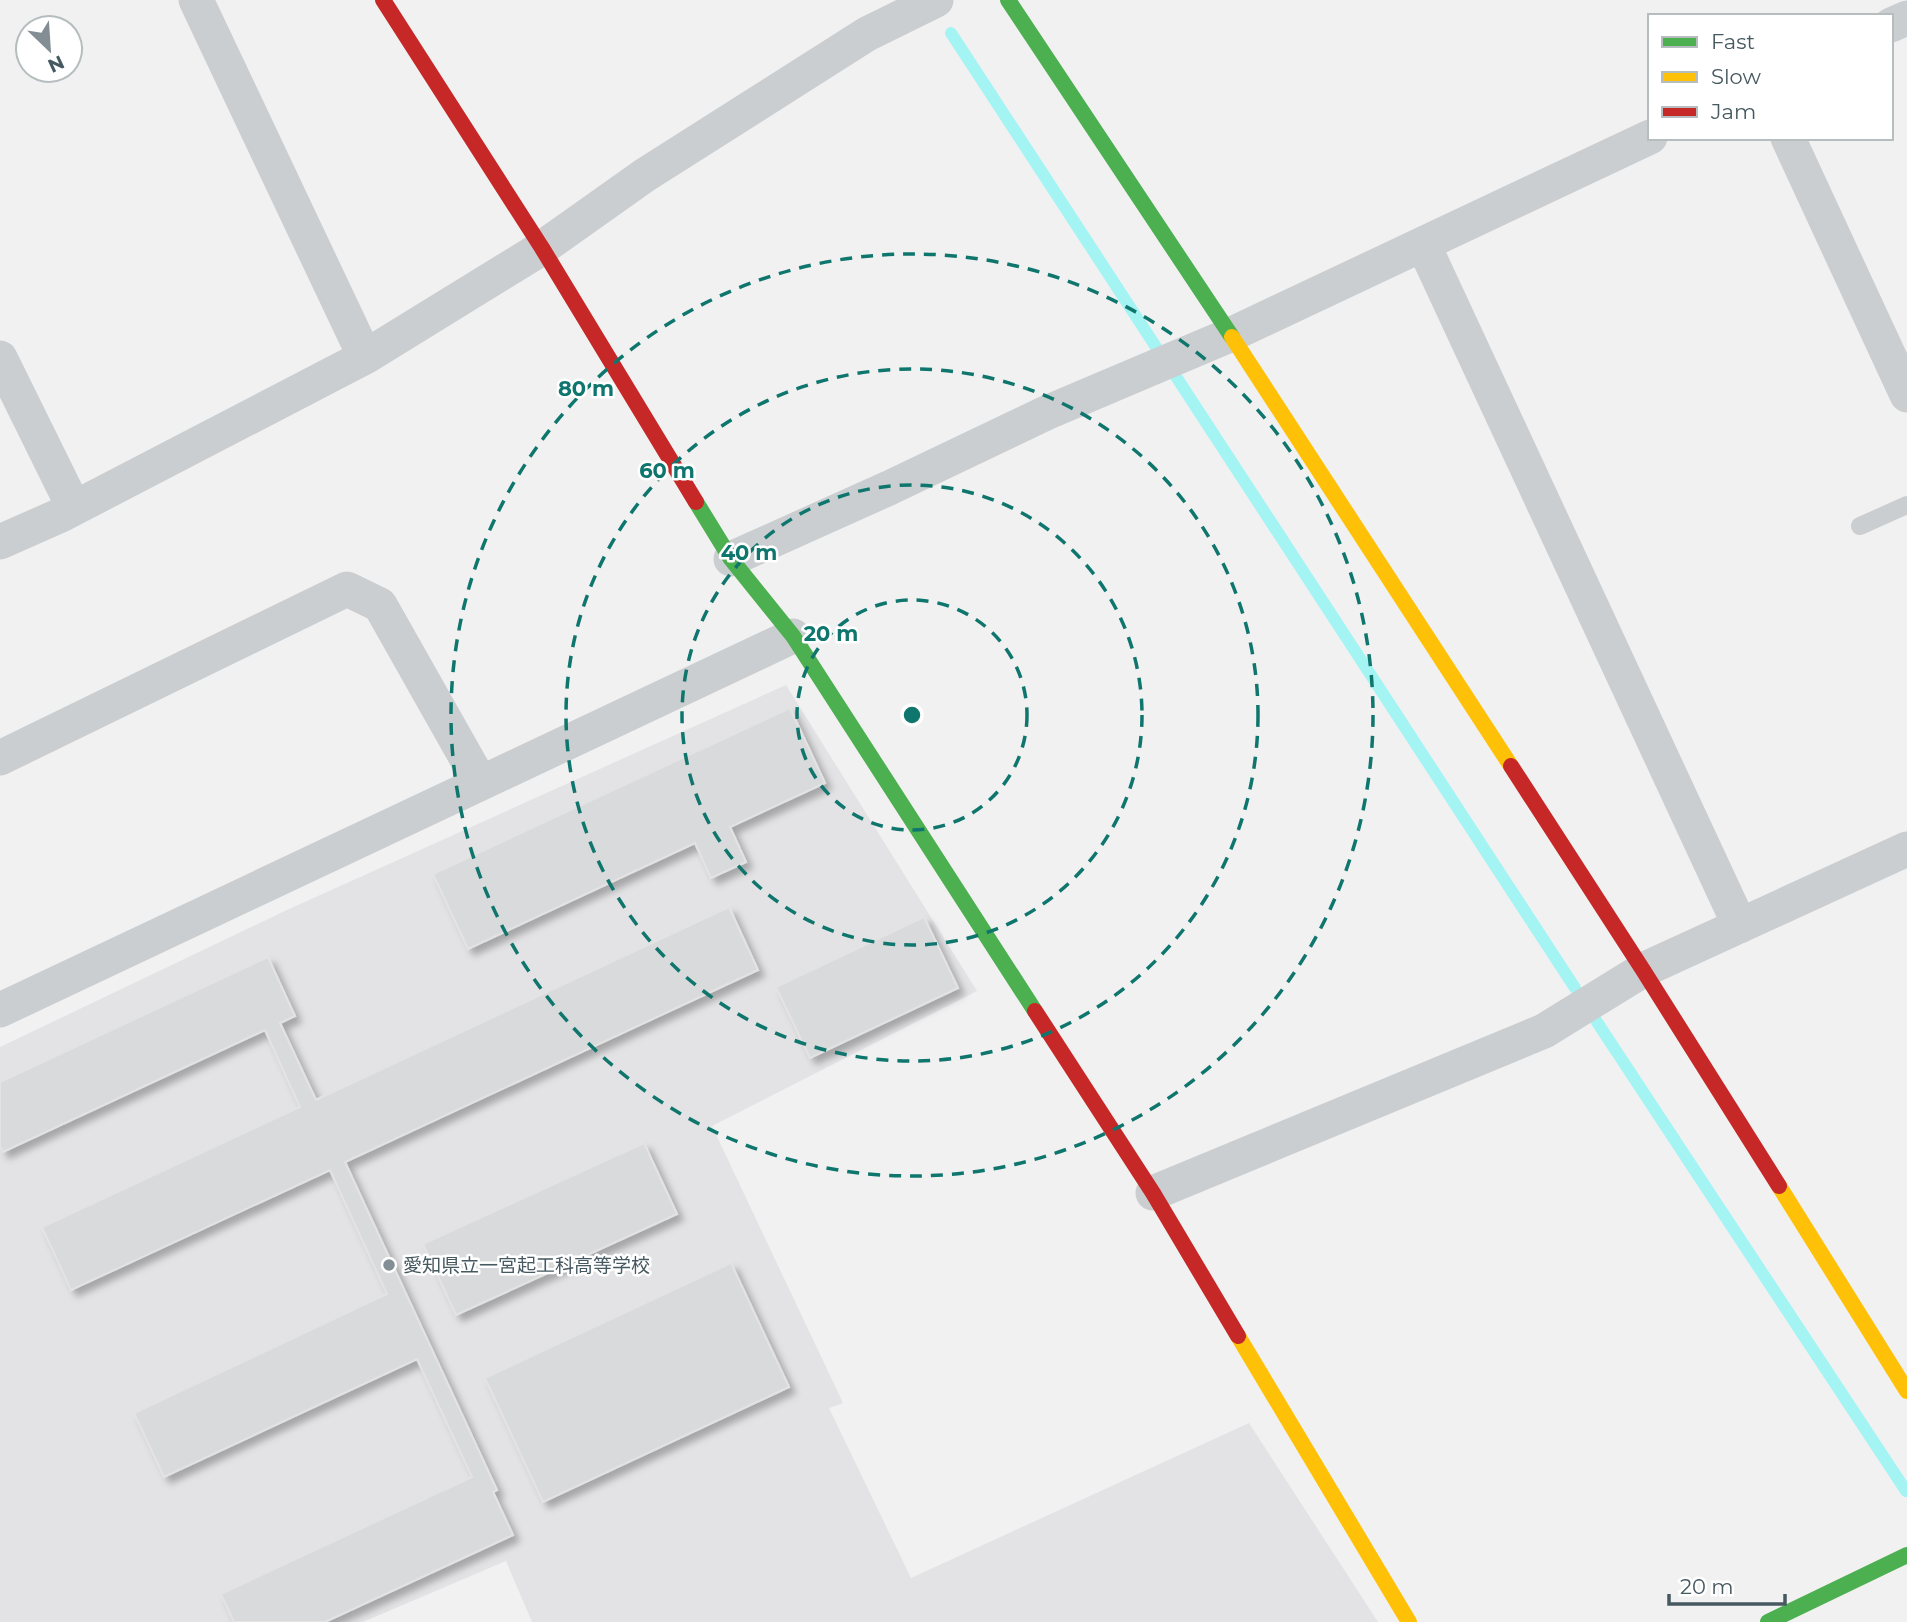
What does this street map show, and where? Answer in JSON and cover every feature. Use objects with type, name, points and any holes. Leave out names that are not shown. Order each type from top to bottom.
[{"type":"street","points":[[196,0],[365,357]]},
{"type":"street","points":[[383,0],[542,248],[732,559],[793,636],[1153,1193],[1409,1622]]},
{"type":"street","points":[[0,542],[74,508],[365,357],[542,248],[645,175],[855,41],[936,0]]},
{"type":"street","points":[[1008,0],[1230,335],[1643,970],[1907,1391]]},
{"type":"street","points":[[732,559],[889,488],[1046,412],[1230,335],[1648,138]]},
{"type":"street","points":[[1789,140],[1907,395]]},
{"type":"street","points":[[1423,244],[1740,926]]},
{"type":"street","points":[[0,358],[74,508]]},
{"type":"street","points":[[0,758],[347,589],[380,604],[480,782]]},
{"type":"street","points":[[0,1010],[793,636]]},
{"type":"street","points":[[1153,1193],[1544,1031],[1643,970],[1907,849]]},
{"type":"street","points":[[1768,1622],[1907,1555]]},
{"type":"lane","points":[[1860,526],[1907,505]]},
{"type":"shaded area","name":"愛知県立一宮起工科高等学校","points":[[786,685],[977,991],[712,1126],[843,1403],[829,1408],[911,1578],[1249,1423],[1378,1622],[532,1622],[506,1561],[363,1622],[0,1622],[0,1047],[287,910]]},
{"type":"building","points":[[790,708],[825,783],[730,827],[746,862],[711,878],[695,843],[468,949],[433,874]]},
{"type":"building","points":[[729,907],[758,970],[345,1162],[497,1490],[493,1492],[513,1535],[325,1622],[234,1622],[221,1594],[472,1477],[417,1359],[164,1477],[134,1413],[387,1294],[330,1170],[71,1290],[42,1227],[300,1107],[265,1030],[3,1152],[0,1146],[0,1082],[268,957],[295,1016],[280,1023],[316,1100]]},
{"type":"building","points":[[924,917],[958,988],[810,1058],[776,987]]},
{"type":"building","points":[[644,1143],[677,1214],[456,1315],[423,1244]]},
{"type":"building","points":[[731,1263],[789,1387],[543,1502],[485,1378]]},
{"type":"waterway","points":[[951,33],[1156,347]]},
{"type":"waterway","points":[[1175,375],[1575,988]]},
{"type":"waterway","points":[[1595,1019],[1906,1491]]},
{"type":"traffic: fast","points":[[1008,0],[1232,337]]},
{"type":"traffic: fast","points":[[696,502],[731,559],[793,636],[1035,1011]]},
{"type":"traffic: fast","points":[[1768,1622],[1907,1555]]},
{"type":"traffic: slow","points":[[1232,337],[1511,766]]},
{"type":"traffic: slow","points":[[1779,1186],[1907,1391]]},
{"type":"traffic: slow","points":[[1238,1336],[1409,1622]]},
{"type":"traffic: jam","points":[[383,0],[542,248],[696,502]]},
{"type":"traffic: jam","points":[[1511,766],[1779,1186]]},
{"type":"traffic: jam","points":[[1035,1011],[1153,1193],[1238,1336]]},
{"type":"place","name":"愛知県立一宮起工科高等学校","points":[[389,1265]]}]
